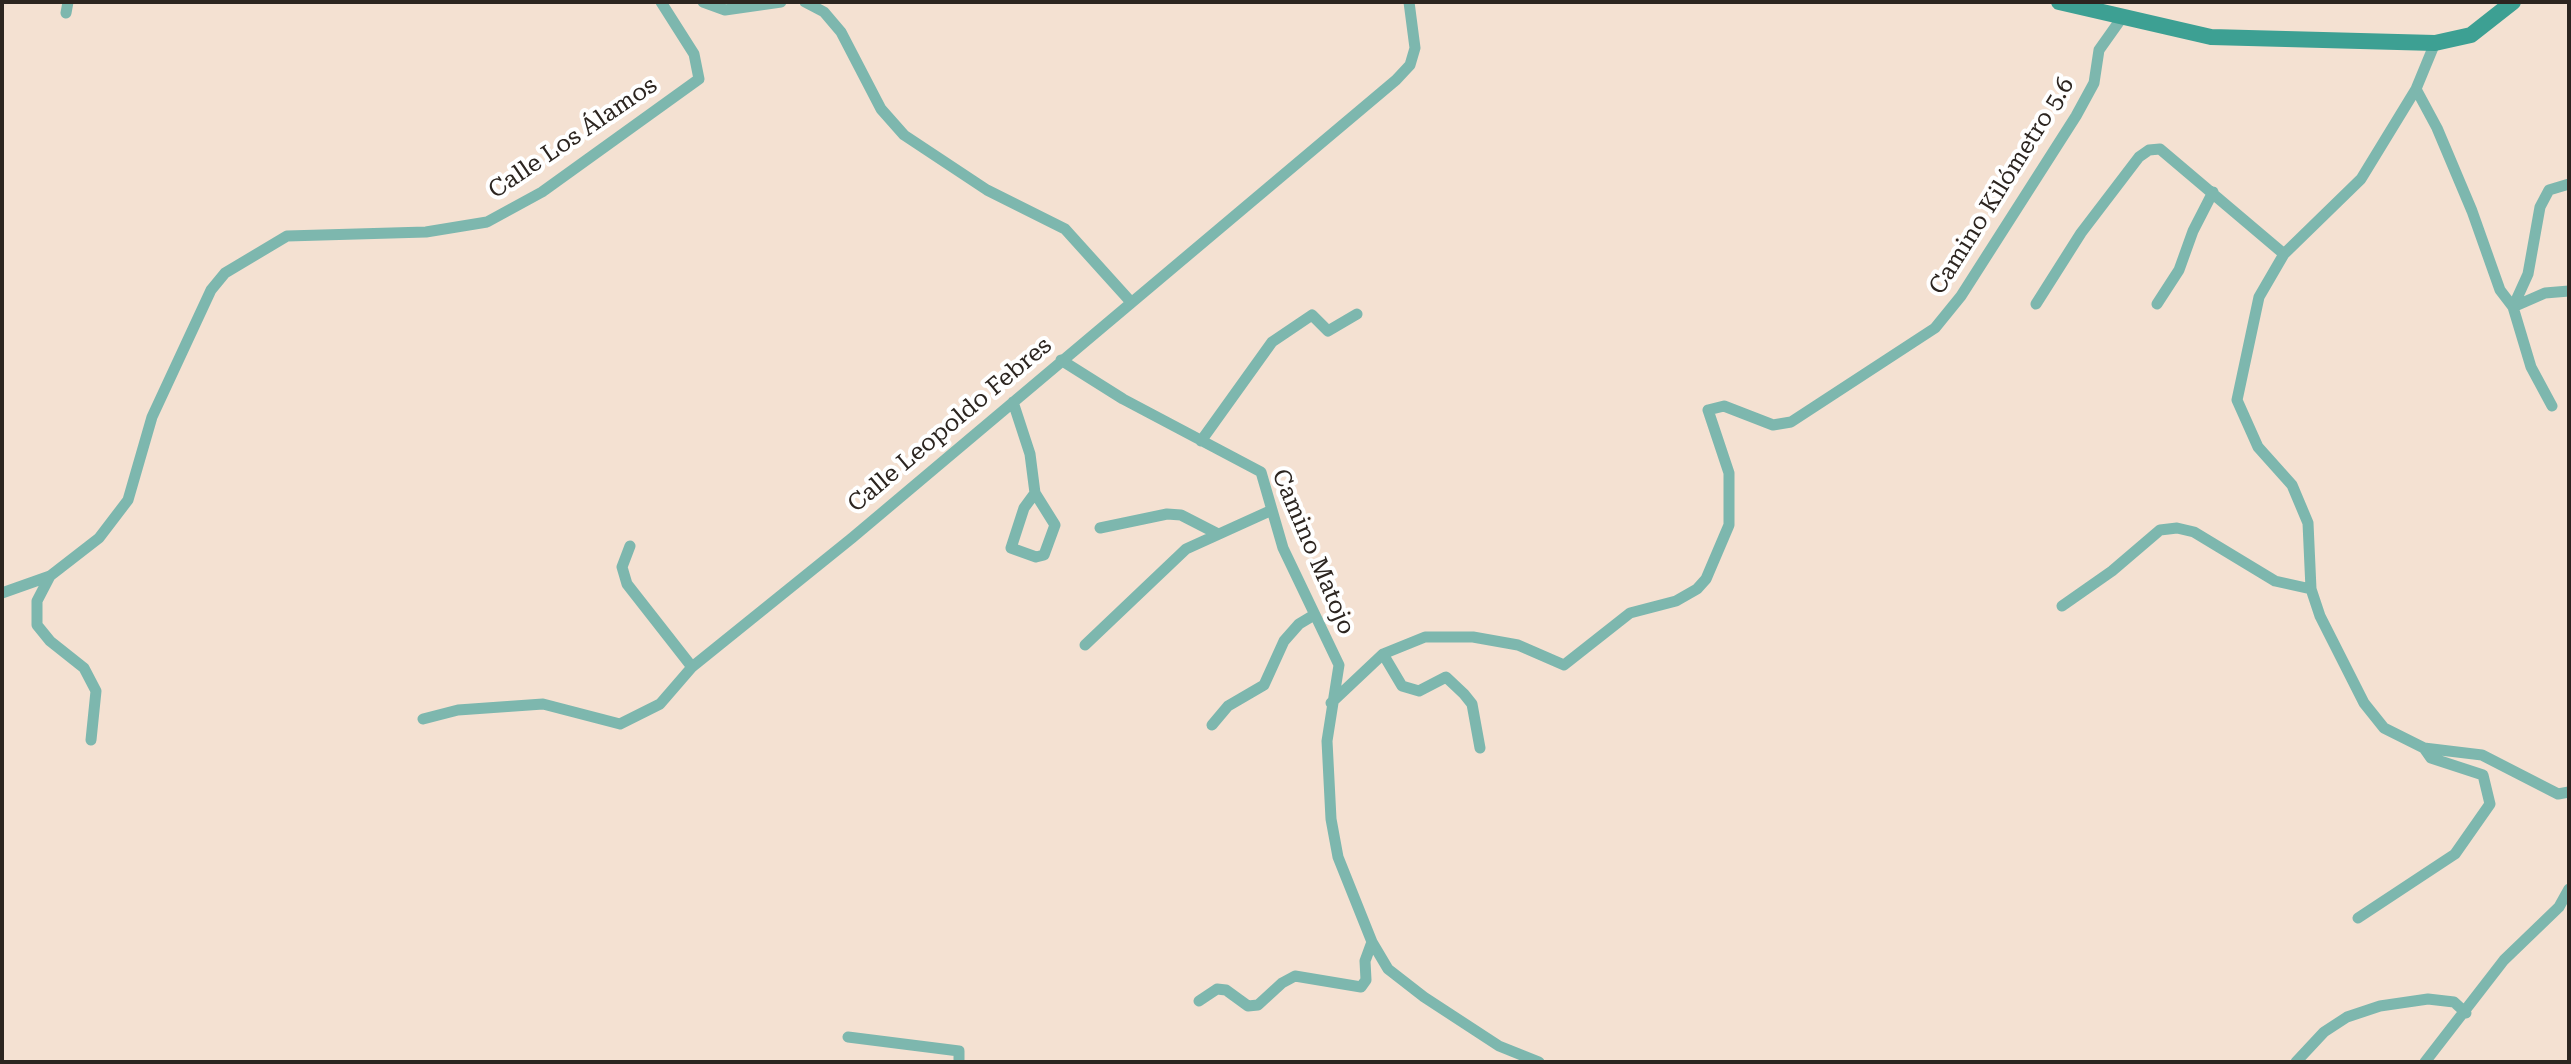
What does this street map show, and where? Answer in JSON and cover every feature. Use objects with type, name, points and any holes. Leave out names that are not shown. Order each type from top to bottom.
[{"type":"street","name":"Calle Los Álamos","points":[[2,593],[50,576],[99,538],[128,500],[152,417],[211,290],[225,273],[287,236],[426,232],[487,222],[542,192],[699,79],[694,54],[661,2]]},
{"type":"street","points":[[703,2],[725,10],[781,2]]},
{"type":"street","points":[[805,2],[824,12],[841,32],[881,109],[904,135],[987,190],[1065,229],[1130,301]]},
{"type":"street","name":"Calle Leopoldo Febres","points":[[423,719],[458,710],[543,704],[620,724],[660,704],[692,667],[1013,402],[1410,65],[1415,34],[1409,2]]},
{"type":"street","points":[[2059,2],[2121,19],[2211,37],[2435,43],[2471,35],[2513,2]]},
{"type":"street","name":"Camino Kilómetro 5.6","points":[[1331,703],[1383,654],[1425,637],[1473,637],[1518,645],[1564,665],[1630,613],[1676,601],[1697,589],[1706,579],[1729,525],[1729,473],[1708,410],[1724,406],[1773,425],[1791,422],[1935,328],[1961,296],[2076,116],[2094,83],[2099,50],[2121,19]]},
{"type":"street","points":[[2435,43],[2416,89],[2361,179],[2284,254],[2259,297],[2237,400],[2258,447],[2292,485],[2308,523],[2311,589],[2320,616],[2364,703],[2384,728],[2424,748],[2482,755],[2558,794],[2569,792]]},
{"type":"street","points":[[2416,89],[2437,128],[2472,211],[2500,290],[2513,307],[2531,367],[2552,406]]},
{"type":"street","points":[[2036,304],[2081,233],[2139,157],[2160,149],[2284,254]]},
{"type":"street","points":[[2513,307],[2528,274],[2540,207],[2549,190],[2569,184]]},
{"type":"street","points":[[2157,304],[2179,270],[2193,231],[2213,192]]},
{"type":"street","points":[[2513,307],[2545,293],[2569,291]]},
{"type":"street","points":[[1201,441],[1272,342],[1312,315],[1328,331],[1357,314]]},
{"type":"street","name":"Camino Matojo","points":[[1061,360],[1261,472],[1283,548],[1339,665],[1331,703],[1327,777],[1331,819],[1338,857],[1372,942],[1388,969],[1424,997],[1499,1046],[1539,1062]]},
{"type":"street","points":[[1013,402],[1030,454],[1035,493],[1055,525],[1044,555],[1036,557],[1011,548],[1024,508],[1035,493]]},
{"type":"street","points":[[1085,645],[1186,549],[1272,510]]},
{"type":"street","points":[[1100,528],[1167,514],[1181,515],[1218,534]]},
{"type":"street","points":[[2062,606],[2112,571],[2160,530],[2177,528],[2194,532],[2275,581],[2311,589]]},
{"type":"street","points":[[630,546],[622,567],[627,584],[692,667]]},
{"type":"street","points":[[50,576],[37,601],[37,625],[50,641],[84,668],[96,691],[91,740]]},
{"type":"street","points":[[1212,725],[1228,706],[1264,685],[1284,641],[1299,624],[1314,615]]},
{"type":"street","points":[[1383,654],[1402,686],[1419,691],[1446,677],[1464,694],[1472,704],[1480,748]]},
{"type":"street","points":[[2358,918],[2455,854],[2490,804],[2483,775],[2431,758],[2424,748]]},
{"type":"street","points":[[2425,1062],[2466,1013],[2504,960],[2559,907],[2569,889]]},
{"type":"street","points":[[1199,1001],[1217,989],[1226,990],[1248,1006],[1258,1005],[1282,983],[1295,976],[1361,987],[1366,980],[1365,961],[1372,942]]},
{"type":"street","points":[[2296,1062],[2324,1032],[2347,1017],[2380,1006],[2428,999],[2454,1002],[2466,1013]]},
{"type":"street","points":[[848,1037],[959,1051],[959,1062]]}]
